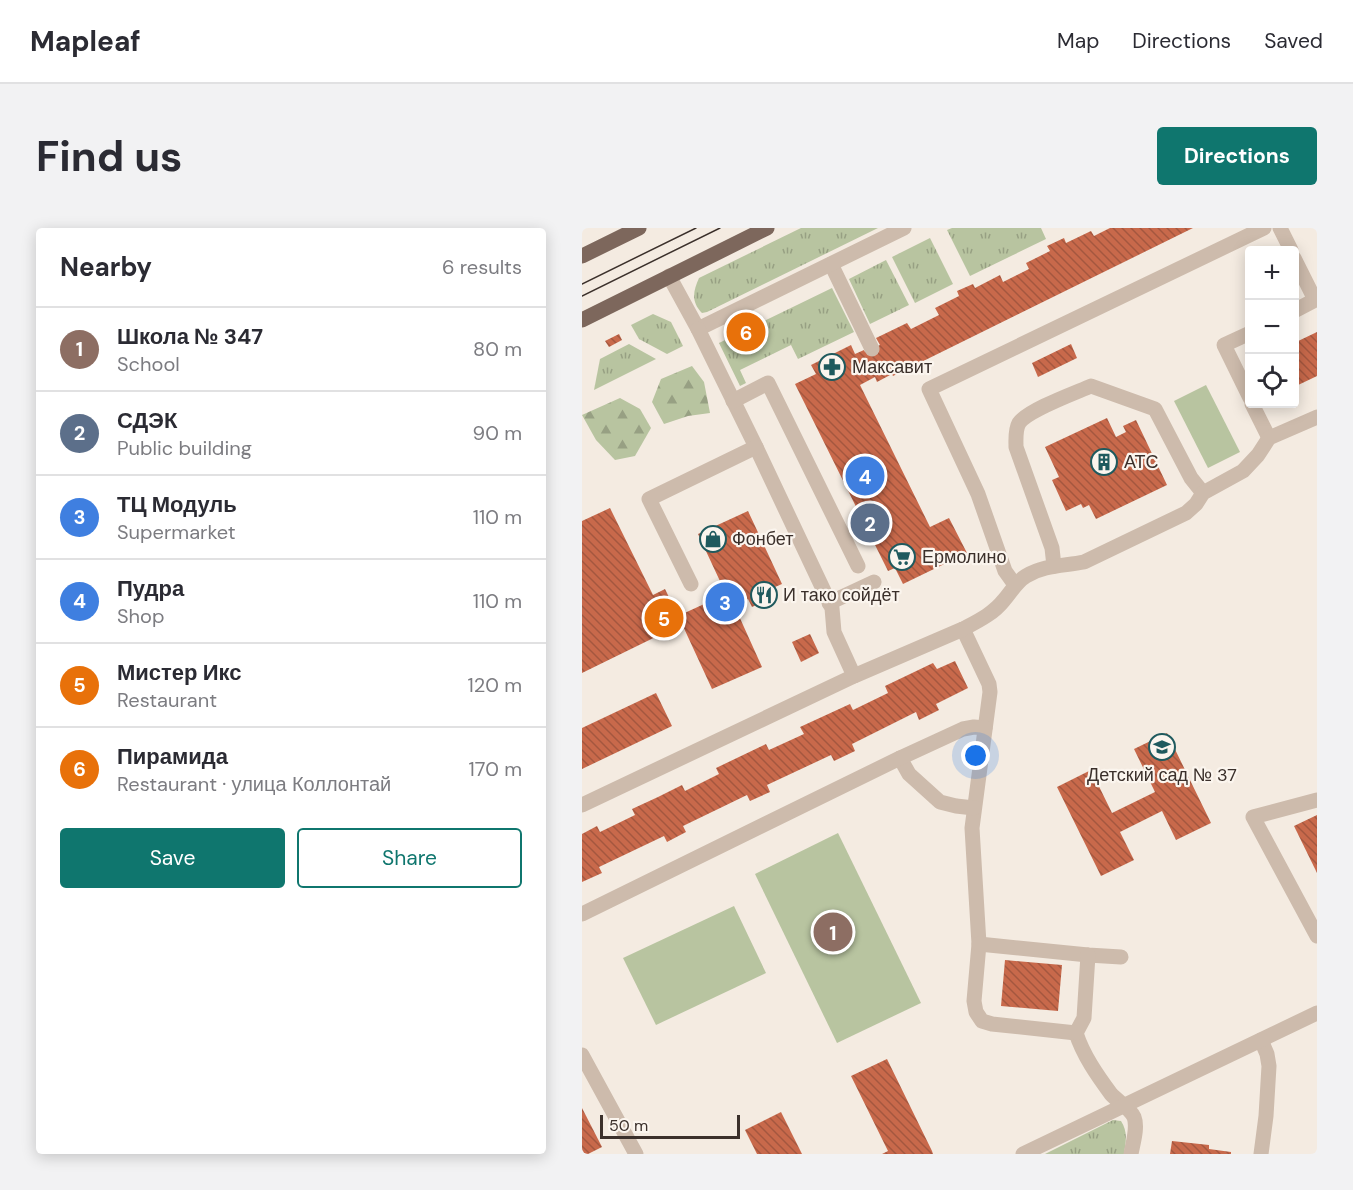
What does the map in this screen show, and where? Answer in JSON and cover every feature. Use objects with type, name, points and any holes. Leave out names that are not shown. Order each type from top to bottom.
[{"type":"main road","points":[[582,256],[639,228]]},
{"type":"main road","points":[[582,320],[767,228]]},
{"type":"street","points":[[698,329],[904,228]]},
{"type":"street","points":[[1015,585],[1005,571],[978,494],[929,389],[1264,228]]},
{"type":"street","points":[[1280,228],[1289,246]]},
{"type":"street","points":[[831,264],[872,349]]},
{"type":"street","points":[[1299,268],[1316,301],[1299,309]]},
{"type":"street","points":[[669,276],[698,329],[756,447],[832,608],[834,633],[854,676]]},
{"type":"street","points":[[1245,335],[1224,345],[1245,388]]},
{"type":"street","points":[[733,401],[768,383],[858,566]]},
{"type":"street","points":[[1054,566],[1052,548],[1016,447],[1015,434],[1019,423],[1028,414],[1091,386],[1155,410],[1191,478],[1203,493]]},
{"type":"street","points":[[1254,408],[1269,438]]},
{"type":"street","points":[[582,805],[854,676],[963,629],[992,613],[1024,577],[1054,566],[1084,562],[1186,513],[1203,493],[1244,471],[1269,438],[1317,417]]},
{"type":"street","points":[[691,584],[649,500],[756,447]]},
{"type":"street","points":[[829,603],[874,582]]},
{"type":"street","points":[[963,629],[989,684],[990,692],[972,828],[979,944],[974,1001],[976,1012],[982,1021],[992,1024],[1076,1033]]},
{"type":"street","points":[[582,914],[900,758],[963,729],[985,728]]},
{"type":"street","points":[[900,758],[909,774],[940,802],[974,808]]},
{"type":"street","points":[[1317,800],[1253,817],[1317,936]]},
{"type":"street","points":[[979,944],[1121,957]]},
{"type":"street","points":[[1088,955],[1084,1018],[1076,1033],[1080,1047],[1112,1095],[1133,1116],[1135,1127],[1131,1154]]},
{"type":"street","points":[[1023,1154],[1317,1012]]},
{"type":"street","points":[[1261,1040],[1267,1053],[1269,1066],[1261,1154]]},
{"type":"street","points":[[582,1055],[636,1154]]},
{"type":"green space","points":[[801,228],[878,228],[707,312],[702,313],[698,309],[694,296],[699,278]]},
{"type":"green space","points":[[952,228],[1041,228],[1046,239],[970,276],[947,230]]},
{"type":"green space","points":[[930,238],[953,284],[915,303],[892,257]]},
{"type":"green space","points":[[886,260],[909,305],[870,324],[849,279]]},
{"type":"green space","points":[[832,288],[854,332],[798,359],[791,345],[740,370],[746,383],[740,386],[719,343]]},
{"type":"green space","points":[[653,314],[671,322],[683,346],[667,354],[639,339],[631,325]]},
{"type":"green space","points":[[629,344],[656,359],[594,390],[600,359]]},
{"type":"green space","points":[[692,366],[704,382],[710,413],[688,416],[664,424],[652,402],[661,379]]},
{"type":"green space","points":[[1206,385],[1240,452],[1208,468],[1174,401]]},
{"type":"green space","points":[[620,398],[640,409],[651,428],[635,456],[615,460],[596,440],[582,415]]},
{"type":"green space","points":[[838,833],[921,1003],[837,1043],[755,874]]},
{"type":"green space","points":[[734,906],[766,973],[656,1025],[623,958]]},
{"type":"green space","points":[[1113,1120],[1121,1121],[1125,1129],[1124,1154],[1045,1154]]},
{"type":"building","points":[[1110,228],[1193,228],[893,376],[892,374],[877,382],[875,377],[860,385],[930,527],[949,518],[967,553],[903,584],[895,568],[888,571],[795,384],[816,374],[811,365],[851,345],[855,354],[864,350],[865,352],[880,345],[876,338],[907,323],[911,329],[939,315],[935,308],[959,296],[957,291],[973,284],[975,288],[1000,275],[1003,282],[1029,269],[1026,263],[1050,251],[1047,246],[1064,238],[1066,243],[1091,231],[1094,236]]},
{"type":"building","points":[[1317,332],[1317,376],[1299,385],[1299,354],[1299,341]]},
{"type":"building","points":[[619,334],[622,340],[609,347],[605,341]]},
{"type":"building","points":[[1071,344],[1077,358],[1038,377],[1032,363]]},
{"type":"building","name":"АТС","points":[[1107,418],[1116,437],[1126,432],[1123,426],[1136,420],[1167,485],[1096,519],[1089,505],[1083,508],[1081,504],[1066,511],[1052,480],[1059,477],[1045,447]]},
{"type":"building","points":[[610,508],[653,595],[665,589],[678,616],[726,594],[698,534],[748,511],[782,584],[768,590],[771,598],[752,607],[748,599],[734,605],[762,667],[712,689],[682,624],[582,673],[582,521]]},
{"type":"building","points":[[810,634],[819,653],[801,662],[792,642]]},
{"type":"building","points":[[955,661],[968,688],[936,704],[939,710],[919,720],[916,712],[852,744],[855,751],[834,761],[831,755],[767,785],[770,792],[750,801],[747,795],[683,826],[686,832],[667,842],[664,836],[599,867],[602,873],[582,882],[582,834],[597,826],[600,832],[635,815],[632,809],[682,785],[685,791],[719,774],[716,768],[766,744],[769,750],[804,734],[800,727],[850,704],[853,710],[888,693],[885,686],[933,663],[937,669]]},
{"type":"building","points":[[656,693],[672,726],[582,769],[582,728]]},
{"type":"building","points":[[1167,733],[1211,823],[1176,840],[1162,811],[1120,832],[1134,860],[1101,876],[1057,787],[1091,770],[1112,813],[1155,792],[1134,749]]},
{"type":"building","points":[[1317,815],[1317,873],[1294,826]]},
{"type":"building","points":[[1005,960],[1062,965],[1058,1011],[1001,1006]]},
{"type":"building","points":[[887,1059],[933,1154],[882,1154],[888,1151],[851,1076]]},
{"type":"building","points":[[582,1108],[602,1147],[588,1154],[582,1154]]},
{"type":"building","points":[[781,1112],[802,1154],[757,1154],[745,1130]]},
{"type":"building","points":[[1172,1141],[1209,1145],[1209,1149],[1231,1152],[1231,1154],[1170,1154]]},
{"type":"tram line","points":[[582,284],[696,228]]},
{"type":"tram line","points":[[582,296],[720,228]]},
{"type":"place","name":"Пирамида","points":[[746,332]]},
{"type":"place","name":"Максавит","points":[[832,367]]},
{"type":"place","name":"АТС","points":[[1104,462]]},
{"type":"place","name":"Пудра","points":[[865,476]]},
{"type":"place","name":"СДЭК","points":[[870,523]]},
{"type":"place","name":"Фонбет","points":[[713,539]]},
{"type":"place","name":"Ермолино","points":[[902,557]]},
{"type":"place","name":"И тако сойдёт","points":[[764,595]]},
{"type":"place","name":"ТЦ Модуль","points":[[725,602]]},
{"type":"place","name":"Мистер Икс","points":[[664,618]]},
{"type":"place","name":"Детский сад № 37","points":[[1162,747]]},
{"type":"place","name":"Школа № 347","points":[[833,932]]}]
